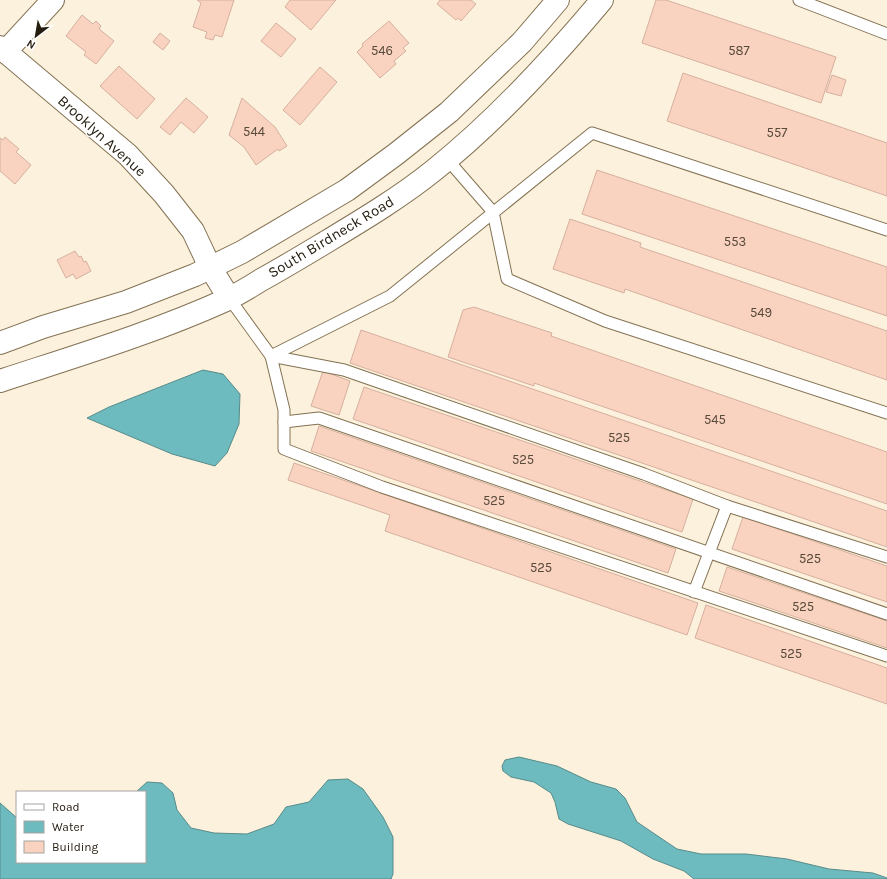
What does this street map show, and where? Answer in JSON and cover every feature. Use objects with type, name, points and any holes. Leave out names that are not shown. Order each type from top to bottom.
[{"type":"main road","points":[[3,50],[53,0]]},
{"type":"main road","points":[[0,342],[43,327],[126,302],[166,287],[242,252],[346,190],[396,154],[449,112],[522,42],[558,0]]},
{"type":"main road","name":"South Birdneck Road","points":[[0,381],[117,343],[182,319],[229,298],[305,255],[367,217],[403,193],[447,159],[499,112],[558,51],[602,0]]},
{"type":"main road","name":"Brooklyn Avenue","points":[[3,50],[128,155],[164,194],[193,231],[210,267],[229,298]]},
{"type":"lane","points":[[799,0],[887,34]]},
{"type":"lane","points":[[271,356],[390,296],[592,132],[887,230]]},
{"type":"lane","points":[[447,159],[493,212],[508,279],[605,321],[887,413]]},
{"type":"lane","points":[[229,298],[271,356],[284,410],[284,450],[382,487],[887,656]]},
{"type":"lane","points":[[271,356],[344,370],[644,474],[727,506],[887,557]]},
{"type":"lane","points":[[284,422],[319,418],[887,614]]},
{"type":"lane","points":[[694,592],[727,506]]},
{"type":"water","points":[[203,370],[223,374],[240,394],[239,424],[227,453],[215,466],[172,454],[87,418],[109,407]]},
{"type":"water","points":[[519,757],[557,766],[591,782],[616,789],[625,798],[637,822],[677,849],[701,854],[746,854],[787,859],[829,869],[873,873],[887,879],[694,879],[684,871],[653,859],[621,841],[568,824],[559,819],[551,793],[534,782],[511,777],[503,771],[502,766],[505,760]]},
{"type":"water","points":[[348,779],[363,789],[383,817],[393,837],[393,874],[391,879],[0,879],[0,803],[16,817],[16,863],[146,863],[146,791],[137,791],[147,782],[162,783],[173,793],[177,810],[191,828],[214,833],[247,834],[274,824],[286,807],[309,802],[328,780]]},
{"type":"building","points":[[197,0],[234,0],[222,37],[215,35],[213,40],[205,38],[207,32],[193,27],[201,3]]},
{"type":"building","points":[[290,0],[336,0],[311,30],[285,7]]},
{"type":"building","points":[[440,0],[471,0],[476,4],[461,21],[458,18],[456,20],[437,4]]},
{"type":"building","points":[[656,0],[666,0],[836,57],[821,103],[642,43]]},
{"type":"building","points":[[82,15],[93,24],[96,21],[101,26],[99,29],[114,41],[96,64],[84,55],[86,52],[66,36]]},
{"type":"building","points":[[389,21],[409,43],[403,48],[406,51],[394,61],[396,64],[380,78],[357,52],[363,46],[362,44]]},
{"type":"building","points":[[276,23],[296,39],[281,57],[261,41]]},
{"type":"building","points":[[160,33],[170,41],[163,50],[153,42]]},
{"type":"building","points":[[119,66],[155,99],[137,119],[100,86]]},
{"type":"building","points":[[320,67],[337,82],[300,125],[283,110]]},
{"type":"building","points":[[683,73],[887,143],[887,196],[667,121]]},
{"type":"building","points":[[832,75],[846,80],[841,96],[826,92]]},
{"type":"building","points":[[186,98],[208,117],[194,133],[181,122],[170,135],[160,127]]},
{"type":"building","points":[[242,98],[275,127],[287,146],[279,151],[278,149],[256,165],[244,147],[229,135]]},
{"type":"building","points":[[5,137],[19,149],[16,152],[31,165],[15,184],[0,171],[0,138],[3,140]]},
{"type":"building","points":[[597,170],[887,267],[887,316],[582,214]]},
{"type":"building","points":[[570,219],[641,243],[640,247],[887,331],[887,380],[625,289],[624,293],[553,269]]},
{"type":"building","points":[[75,251],[79,257],[81,256],[84,262],[86,261],[91,271],[76,279],[73,274],[66,278],[57,260]]},
{"type":"building","points":[[474,307],[552,333],[551,336],[887,452],[887,504],[534,383],[534,386],[448,357],[463,310]]},
{"type":"building","points":[[361,330],[887,511],[887,547],[350,363]]},
{"type":"building","points":[[323,371],[350,381],[339,415],[311,406]]},
{"type":"building","points":[[364,387],[693,499],[682,532],[353,419]]},
{"type":"building","points":[[319,426],[676,549],[668,573],[311,451]]},
{"type":"building","points":[[294,463],[698,603],[687,635],[385,531],[390,515],[288,480]]},
{"type":"building","points":[[743,517],[887,566],[887,602],[732,549]]},
{"type":"building","points":[[727,567],[887,621],[887,648],[719,591]]},
{"type":"building","points":[[706,605],[887,668],[887,704],[695,638]]}]
